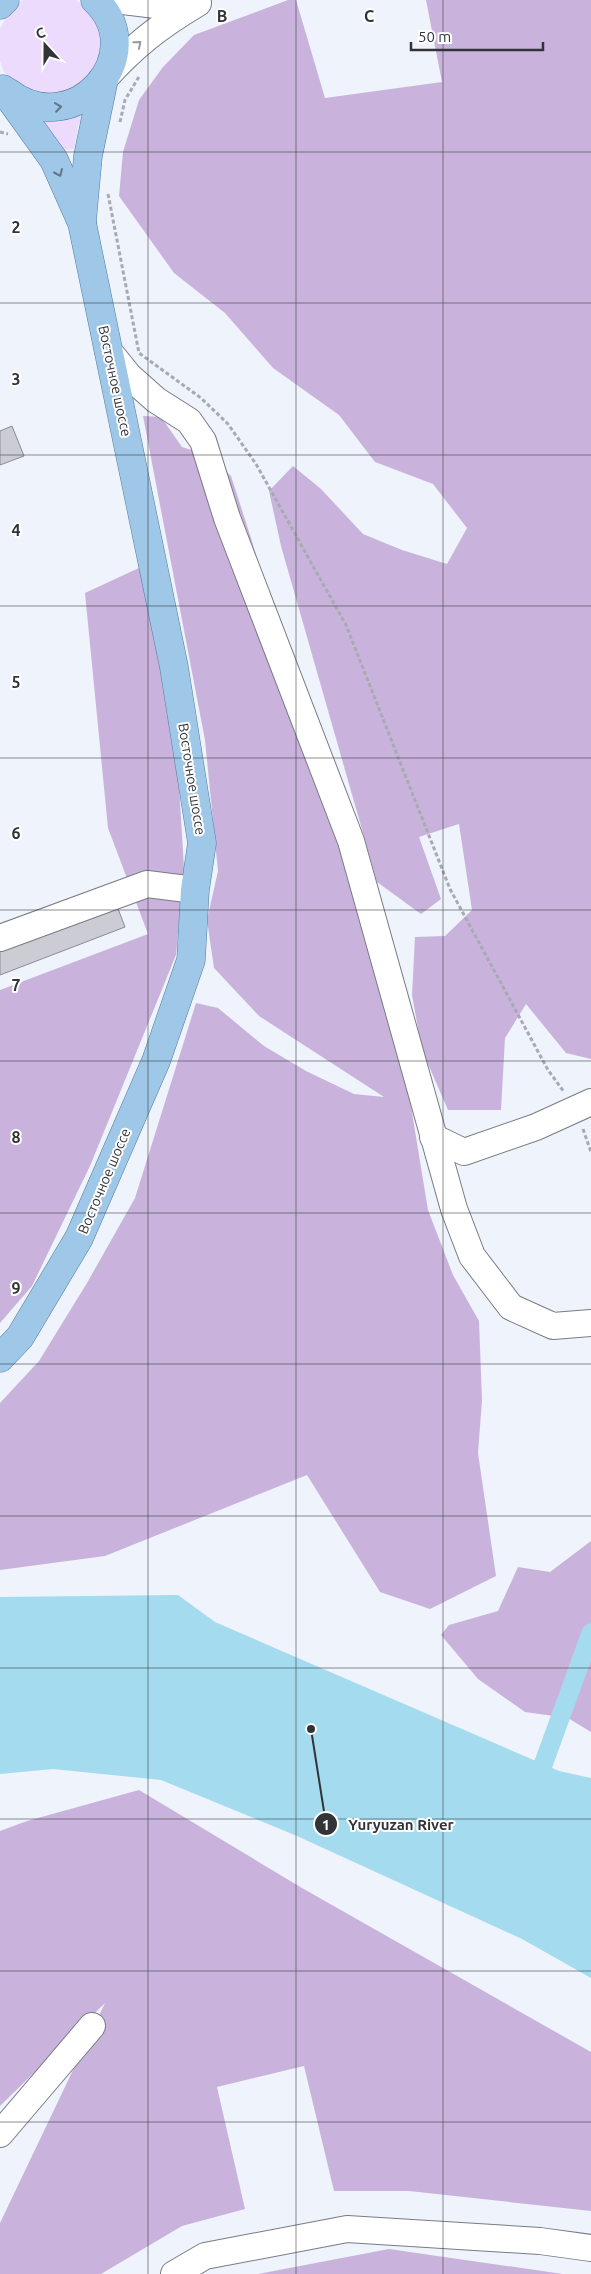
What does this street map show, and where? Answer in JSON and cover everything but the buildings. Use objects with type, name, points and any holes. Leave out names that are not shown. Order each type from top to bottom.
[{"type":"main road","points":[[0,5],[5,0]]},
{"type":"main road","name":"Восточное шоссе","points":[[82,223],[88,156],[104,79],[112,61],[114,42],[110,23],[101,6],[94,0]]},
{"type":"main road","points":[[1,87],[28,104],[36,107],[56,108],[74,104],[91,93],[104,79]]},
{"type":"main road","name":"Восточное шоссе","points":[[0,1358],[20,1338],[80,1238],[156,1061],[191,960],[195,890],[202,843],[174,667],[82,223],[54,160],[1,87]]},
{"type":"street","points":[[115,0],[164,6],[203,1]]},
{"type":"street","points":[[104,79],[131,50],[158,27],[203,1]]},
{"type":"street","points":[[108,350],[129,376],[156,400],[188,421],[203,441],[227,518],[351,840],[433,1137],[454,1209],[472,1256],[511,1307],[553,1326],[591,1323]]},
{"type":"street","points":[[0,938],[147,884],[195,890]]},
{"type":"street","points":[[433,1137],[464,1152],[584,1106]]},
{"type":"street","points":[[0,2134],[92,2026]]},
{"type":"street","points":[[174,2274],[205,2256],[347,2229],[540,2241],[591,2248]]},
{"type":"path","points":[[119,124],[125,100],[142,71]]},
{"type":"path","points":[[0,132],[11,135]]},
{"type":"path","points":[[106,187],[139,353],[200,398],[228,424],[256,464],[346,625],[450,889],[548,1070],[584,1106],[591,1152]]},
{"type":"shaded area","points":[[23,0],[76,0],[89,11],[98,26],[102,44],[99,61],[78,88],[46,97],[15,85],[4,72],[0,61],[0,29],[11,9]]},
{"type":"shaded area","points":[[288,0],[296,0],[325,98],[442,82],[426,0],[591,0],[591,1059],[566,1053],[526,1004],[505,1038],[501,1110],[448,1110],[422,1050],[412,995],[415,937],[445,936],[472,910],[459,824],[419,837],[441,899],[421,914],[377,882],[281,546],[269,491],[293,466],[321,489],[363,534],[402,550],[447,564],[467,528],[433,484],[375,462],[339,415],[273,368],[225,313],[174,273],[119,196],[123,152],[139,100],[163,67],[194,35]]},
{"type":"shaded area","points":[[84,115],[78,126],[74,149],[60,151],[40,121],[56,121]]},
{"type":"shaded area","points":[[143,416],[161,417],[182,447],[210,456],[231,476],[251,538],[405,1070],[428,1210],[453,1275],[479,1321],[482,1400],[478,1453],[496,1576],[430,1609],[380,1592],[307,1475],[105,1556],[0,1570],[0,1403],[39,1361],[87,1283],[135,1198],[196,1003],[218,1008],[264,1046],[306,1071],[354,1094],[384,1097],[259,1016],[214,968],[207,920],[218,871],[205,740]]},
{"type":"shaded area","points":[[141,567],[164,683],[178,769],[184,868],[176,955],[90,1166],[32,1286],[0,1323],[0,990],[148,934],[108,828],[85,593]]},
{"type":"shaded area","points":[[591,1541],[591,1732],[568,1718],[525,1712],[478,1679],[441,1635],[449,1625],[498,1611],[518,1567],[550,1572]]},
{"type":"shaded area","points":[[139,1790],[302,1888],[591,2052],[591,2211],[409,2191],[334,2191],[304,2066],[217,2087],[245,2209],[182,2226],[101,2274],[0,2274],[0,2223],[105,2003],[0,2106],[0,1831],[27,1821]]},
{"type":"shaded area","points":[[389,2249],[563,2274],[258,2274]]},
{"type":"water","points":[[178,1595],[215,1622],[559,1771],[591,1778],[591,1978],[522,1939],[297,1836],[161,1780],[53,1769],[0,1774],[0,1597]]},
{"type":"waterway","points":[[535,1787],[591,1633]]},
{"type":"place","name":"Yuryuzan River","points":[[311,1729]]}]
